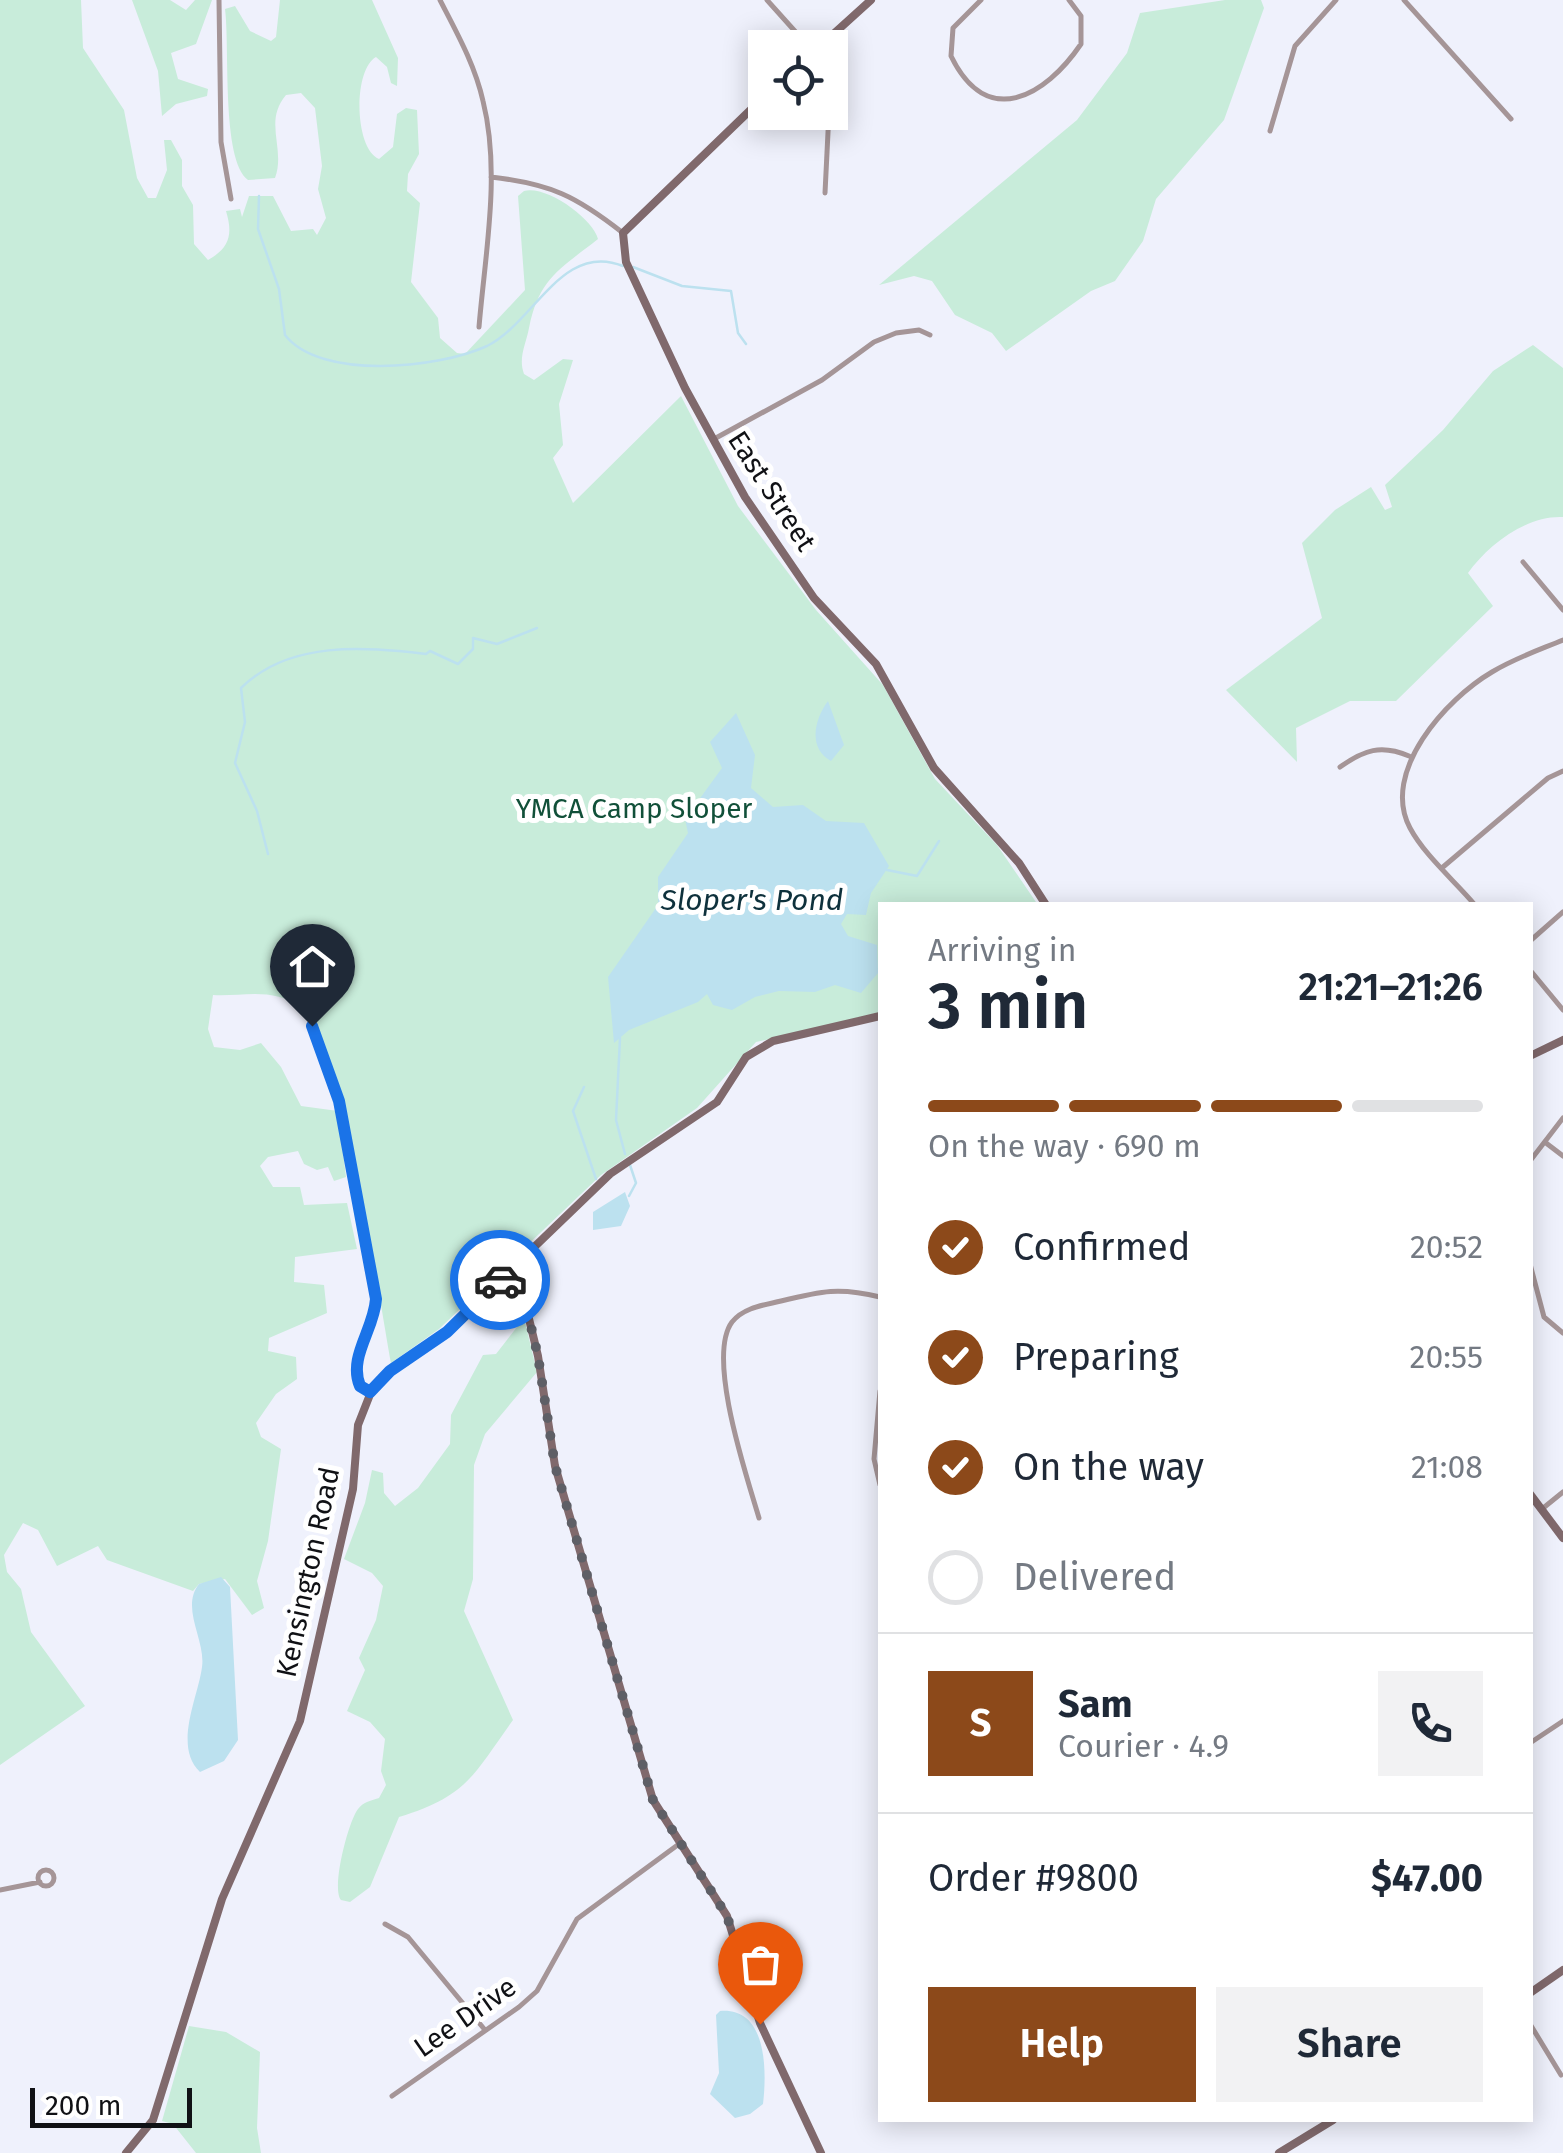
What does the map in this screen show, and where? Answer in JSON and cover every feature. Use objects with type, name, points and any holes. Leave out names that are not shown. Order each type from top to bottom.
[{"type":"street","points":[[218,0],[221,142],[231,199]]},
{"type":"street","points":[[440,0],[468,55],[484,100],[491,177],[478,327]]},
{"type":"street","points":[[768,0],[794,30]]},
{"type":"street","points":[[838,30],[871,0]]},
{"type":"street","points":[[981,0],[952,28],[950,56],[961,72],[989,97],[1010,102],[1027,94],[1081,44],[1081,16],[1069,0]]},
{"type":"street","points":[[1270,131],[1295,46],[1336,0]]},
{"type":"street","points":[[1404,0],[1511,119]]},
{"type":"street","points":[[491,177],[541,182],[580,200],[622,233],[748,112]]},
{"type":"street","points":[[825,193],[827,130]]},
{"type":"street","name":"East Street","points":[[622,233],[626,262],[712,440],[814,598],[876,664],[934,768],[1019,863],[1044,902]]},
{"type":"street","points":[[712,440],[822,380],[874,342],[908,331],[930,335]]},
{"type":"street","points":[[1523,562],[1563,610]]},
{"type":"street","points":[[1472,902],[1411,829],[1404,809],[1409,756],[1463,695],[1489,673],[1563,640]]},
{"type":"street","points":[[1340,767],[1363,750],[1390,748],[1409,756]]},
{"type":"street","points":[[1443,867],[1548,778],[1563,771]]},
{"type":"street","points":[[1533,938],[1563,912]]},
{"type":"street","points":[[1533,974],[1563,1010]]},
{"type":"street","points":[[312,1026],[339,1101],[376,1299],[374,1319],[356,1364],[360,1386],[370,1392],[390,1371],[447,1332],[610,1174],[717,1102],[746,1057],[773,1041],[878,1016]]},
{"type":"street","points":[[1533,1055],[1563,1040]]},
{"type":"street","points":[[1533,1158],[1563,1118]]},
{"type":"street","points":[[1546,1144],[1563,1156]]},
{"type":"street","points":[[516,1264],[563,1494],[653,1800],[727,1916],[760,2024],[822,2153]]},
{"type":"street","points":[[1533,1275],[1544,1317],[1563,1333]]},
{"type":"street","points":[[758,1518],[728,1410],[725,1344],[731,1323],[745,1310],[838,1287],[878,1296]]},
{"type":"street","name":"Kensington Road","points":[[126,2153],[144,2136],[157,2111],[238,1859],[300,1721],[352,1489],[358,1425],[370,1392]]},
{"type":"street","points":[[878,1414],[874,1459],[878,1476]]},
{"type":"street","points":[[1540,1511],[1563,1492]]},
{"type":"street","points":[[1533,1499],[1563,1538]]},
{"type":"street","points":[[1533,1741],[1563,1721]]},
{"type":"street","name":"Lee Drive","points":[[392,2096],[537,1991],[577,1919],[679,1844]]},
{"type":"street","points":[[0,1890],[40,1882]]},
{"type":"street","points":[[385,1924],[408,1938],[485,2030]]},
{"type":"street","points":[[1533,1991],[1563,1970]]},
{"type":"street","points":[[1533,2029],[1561,2075]]},
{"type":"street","points":[[1279,2153],[1330,2122]]},
{"type":"green space","name":"YMCA Camp Sloper","points":[[0,0],[81,0],[83,48],[124,110],[137,178],[148,198],[156,198],[167,170],[164,140],[171,140],[182,160],[182,186],[193,205],[194,244],[208,260],[228,240],[226,211],[240,209],[242,217],[249,196],[273,196],[291,231],[313,229],[317,235],[326,218],[318,189],[322,166],[315,108],[301,93],[286,95],[279,105],[275,178],[248,180],[239,168],[230,127],[225,9],[235,6],[250,31],[271,41],[276,37],[280,0],[372,0],[398,58],[397,86],[391,83],[387,67],[376,57],[363,77],[361,125],[371,152],[379,159],[393,147],[397,114],[406,108],[417,110],[419,154],[408,174],[407,191],[420,203],[411,282],[438,318],[440,338],[457,353],[465,354],[525,290],[518,196],[524,191],[556,198],[588,222],[598,239],[545,286],[533,311],[522,362],[524,374],[534,380],[563,359],[573,360],[559,404],[563,445],[553,458],[573,503],[681,396],[738,506],[816,610],[883,685],[935,779],[997,845],[1036,902],[878,902],[878,1014],[756,1042],[697,1108],[601,1175],[439,1329],[391,1363],[357,1174],[331,1068],[316,1030],[301,1008],[280,997],[213,995],[208,1029],[214,1047],[240,1050],[261,1043],[281,1067],[301,1106],[338,1111],[346,1177],[334,1181],[328,1167],[317,1170],[304,1164],[298,1151],[268,1157],[260,1166],[273,1187],[300,1187],[304,1205],[347,1203],[357,1249],[295,1257],[294,1282],[324,1285],[327,1313],[269,1338],[268,1351],[296,1357],[297,1379],[276,1394],[256,1423],[261,1437],[281,1449],[268,1541],[257,1581],[264,1608],[252,1615],[225,1579],[199,1584],[193,1591],[107,1560],[98,1546],[57,1566],[38,1530],[23,1523],[4,1555],[7,1572],[21,1589],[31,1632],[85,1706],[0,1765]]},
{"type":"green space","points":[[132,0],[170,0],[186,10],[195,0],[212,0],[196,44],[171,53],[178,79],[208,89],[207,96],[176,104],[162,116],[158,71]]},
{"type":"green space","points":[[1225,0],[1261,0],[1264,8],[1224,120],[1156,199],[1143,241],[1115,281],[1091,291],[1006,351],[992,333],[955,315],[932,281],[914,276],[879,285],[1077,120],[1127,53],[1140,13]]},
{"type":"green space","points":[[1533,345],[1563,368],[1563,517],[1522,526],[1486,552],[1468,573],[1493,606],[1396,701],[1350,701],[1296,728],[1297,762],[1226,690],[1322,618],[1302,543],[1335,510],[1371,487],[1385,510],[1392,507],[1385,485],[1443,430],[1493,371]]},
{"type":"green space","points":[[524,1318],[537,1372],[485,1434],[474,1465],[473,1579],[464,1611],[513,1720],[478,1769],[455,1792],[399,1817],[370,1887],[350,1902],[341,1900],[339,1870],[354,1816],[362,1805],[379,1798],[386,1785],[381,1771],[385,1739],[370,1722],[347,1711],[365,1670],[359,1658],[376,1620],[383,1586],[372,1573],[344,1559],[365,1503],[372,1470],[383,1473],[384,1493],[395,1506],[418,1488],[450,1444],[451,1415],[483,1355],[496,1354]]},
{"type":"green space","points":[[189,2026],[226,2032],[260,2052],[257,2128],[261,2153],[196,2153],[173,2124],[162,2121]]},
{"type":"water","points":[[828,701],[844,745],[831,761],[816,741],[820,716]]},
{"type":"water","name":"Sloper's Pond","points":[[736,713],[755,755],[751,788],[773,807],[803,805],[826,821],[864,823],[889,866],[871,893],[866,915],[847,914],[841,924],[848,936],[877,945],[878,973],[861,993],[835,985],[815,992],[779,991],[755,997],[732,1010],[713,1005],[707,994],[698,1002],[629,1030],[614,1043],[608,977],[658,905],[658,877],[688,833],[685,819],[722,768],[710,742]]},
{"type":"water","points":[[625,1192],[630,1206],[621,1226],[593,1230],[593,1212]]},
{"type":"water","points":[[221,1577],[230,1587],[238,1740],[224,1761],[200,1772],[188,1749],[189,1721],[202,1667],[192,1603],[199,1584]]},
{"type":"water","points":[[720,2011],[736,2012],[747,2019],[761,2043],[764,2059],[763,2104],[750,2114],[735,2118],[710,2094],[719,2073],[716,2015]]},
{"type":"waterway","points":[[259,196],[258,229],[279,289],[285,335],[302,349],[324,359],[380,366],[465,354],[504,335],[566,274],[602,261],[623,266]]},
{"type":"waterway","points":[[633,267],[682,286],[731,291],[738,333],[746,344]]},
{"type":"waterway","points":[[268,854],[257,811],[235,763],[245,722],[241,688],[260,672],[305,654],[353,649],[426,654],[430,651],[458,664],[473,649],[473,638],[497,644],[537,628]]},
{"type":"waterway","points":[[887,870],[917,876],[939,841]]},
{"type":"waterway","points":[[620,1038],[616,1120],[625,1154]]},
{"type":"waterway","points":[[584,1087],[573,1111],[596,1179]]},
{"type":"waterway","points":[[629,1196],[636,1183],[630,1165]]},
{"type":"way so far","points":[[500,1280],[516,1264],[538,1356],[555,1466],[653,1800],[727,1916],[760,2024]]},
{"type":"route","points":[[312,1026],[339,1101],[376,1299],[374,1319],[357,1358],[355,1370],[360,1386],[370,1392],[390,1371],[447,1332],[500,1280]]}]
